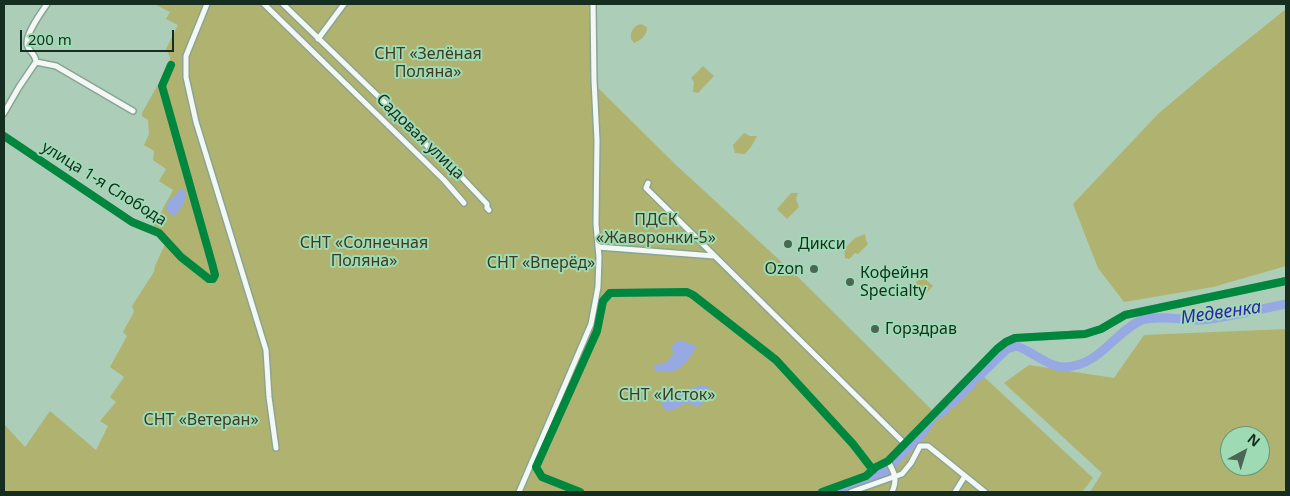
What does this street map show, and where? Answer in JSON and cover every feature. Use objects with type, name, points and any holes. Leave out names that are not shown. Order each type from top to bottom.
[{"type":"street","points":[[4,113],[36,62],[36,57],[28,47],[28,37],[47,4]]},
{"type":"street","points":[[207,4],[186,56],[186,78],[196,122],[266,350],[269,397],[276,448]]},
{"type":"street","points":[[264,4],[444,180],[464,203]]},
{"type":"street","name":"Садовая улица","points":[[283,4],[412,129],[434,153],[452,167],[486,204],[489,210]]},
{"type":"street","points":[[318,39],[344,4]]},
{"type":"street","points":[[519,492],[593,320],[598,288],[596,224],[597,140],[593,4]]},
{"type":"street","points":[[36,62],[56,66],[133,111]]},
{"type":"street","name":"улица 1-я Слобода","points":[[4,136],[132,222],[159,233],[181,257],[212,280],[215,278],[213,267],[162,86],[171,65]]},
{"type":"street","points":[[648,183],[646,188],[904,443]]},
{"type":"street","points":[[598,247],[714,256]]},
{"type":"street","points":[[822,492],[866,476],[888,461],[997,349],[1010,340],[1085,334],[1102,329],[1125,315],[1286,281]]},
{"type":"street","points":[[580,492],[542,477],[536,467],[598,331],[603,301],[610,293],[687,292],[693,295],[776,360],[854,444],[873,470]]},
{"type":"street","points":[[851,492],[902,474],[920,446],[924,445],[928,446],[985,492]]},
{"type":"street","points":[[888,461],[896,476],[892,492]]},
{"type":"street","points":[[955,492],[965,476]]},
{"type":"green space","points":[[154,4],[595,4],[596,86],[676,165],[799,278],[939,417],[982,375],[1093,478],[1082,492],[4,492],[4,424],[25,447],[50,411],[96,450],[108,426],[100,421],[116,402],[110,397],[124,377],[110,367],[127,336],[123,332],[134,312],[132,306],[154,272],[166,242],[152,229],[173,190],[159,181],[166,169],[153,160],[154,151],[144,145],[149,134],[148,120],[142,116],[142,113],[170,63],[170,57],[166,49],[178,25],[166,19],[170,12]]},
{"type":"green space","points":[[1286,9],[1286,266],[1213,287],[1124,302],[1098,268],[1073,204],[1158,114]]},
{"type":"green space","points":[[641,24],[647,27],[646,33],[634,43],[631,39],[631,34],[636,26]]},
{"type":"green space","points":[[703,66],[714,76],[698,93],[693,92],[694,82],[691,78]]},
{"type":"green space","points":[[744,133],[750,136],[757,136],[745,154],[735,153],[733,145]]},
{"type":"green space","points":[[791,193],[798,193],[796,199],[799,207],[787,219],[777,209]]},
{"type":"green space","points":[[865,234],[868,244],[858,254],[855,253],[849,259],[845,258],[844,249],[855,238]]},
{"type":"green space","points":[[922,276],[933,286],[921,299],[913,297],[907,299],[907,292]]},
{"type":"green space","points":[[1286,329],[1286,492],[1090,492],[1102,473],[1004,383],[1029,365],[1114,378],[1144,335]]},
{"type":"water","points":[[181,188],[186,192],[185,198],[175,216],[166,210],[168,201]]},
{"type":"water","points":[[679,340],[697,346],[685,363],[676,370],[655,371],[654,365],[665,363],[673,355],[672,346]]},
{"type":"water","points":[[703,385],[710,388],[711,397],[698,407],[687,403],[674,409],[665,410],[658,396],[665,390],[674,393]]},
{"type":"waterway","name":"Медвенка","points":[[977,378],[1007,349],[1016,346],[1046,362],[1065,367],[1077,365],[1098,355],[1132,325],[1142,320],[1155,318],[1210,319],[1286,304]]},
{"type":"waterway","name":"Медвенка","points":[[951,404],[972,384]]},
{"type":"waterway","name":"Медвенка","points":[[893,464],[924,431],[933,417],[945,410]]},
{"type":"waterway","name":"Медвенка","points":[[836,492],[869,480],[888,470]]},
{"type":"cycle path","points":[[4,136],[132,222],[159,233],[181,257],[209,279],[213,279],[215,275],[213,267],[162,86],[171,65]]},
{"type":"cycle path","points":[[822,492],[866,476],[876,467],[888,461],[1006,342],[1015,338],[1085,334],[1101,329],[1125,315],[1286,281]]},
{"type":"cycle path","points":[[580,492],[542,477],[536,467],[597,331],[603,301],[610,293],[687,292],[693,295],[776,360],[853,444],[873,470]]},
{"type":"place","name":"Дикси","points":[[788,244]]},
{"type":"place","name":"Ozon","points":[[814,269]]},
{"type":"place","name":"Кофейня Specialty","points":[[850,282]]},
{"type":"place","name":"Горздрав","points":[[875,329]]},
{"type":"park label","name":"СНТ «Зелёная Поляна»","points":[[428,63]]},
{"type":"park label","name":"ПДСК «Жаворонки-5»","points":[[656,229]]},
{"type":"park label","name":"СНТ «Солнечная Поляна»","points":[[364,252]]},
{"type":"park label","name":"СНТ «Вперёд»","points":[[541,263]]},
{"type":"park label","name":"СНТ «Исток»","points":[[667,395]]},
{"type":"park label","name":"СНТ «Ветеран»","points":[[201,420]]}]
